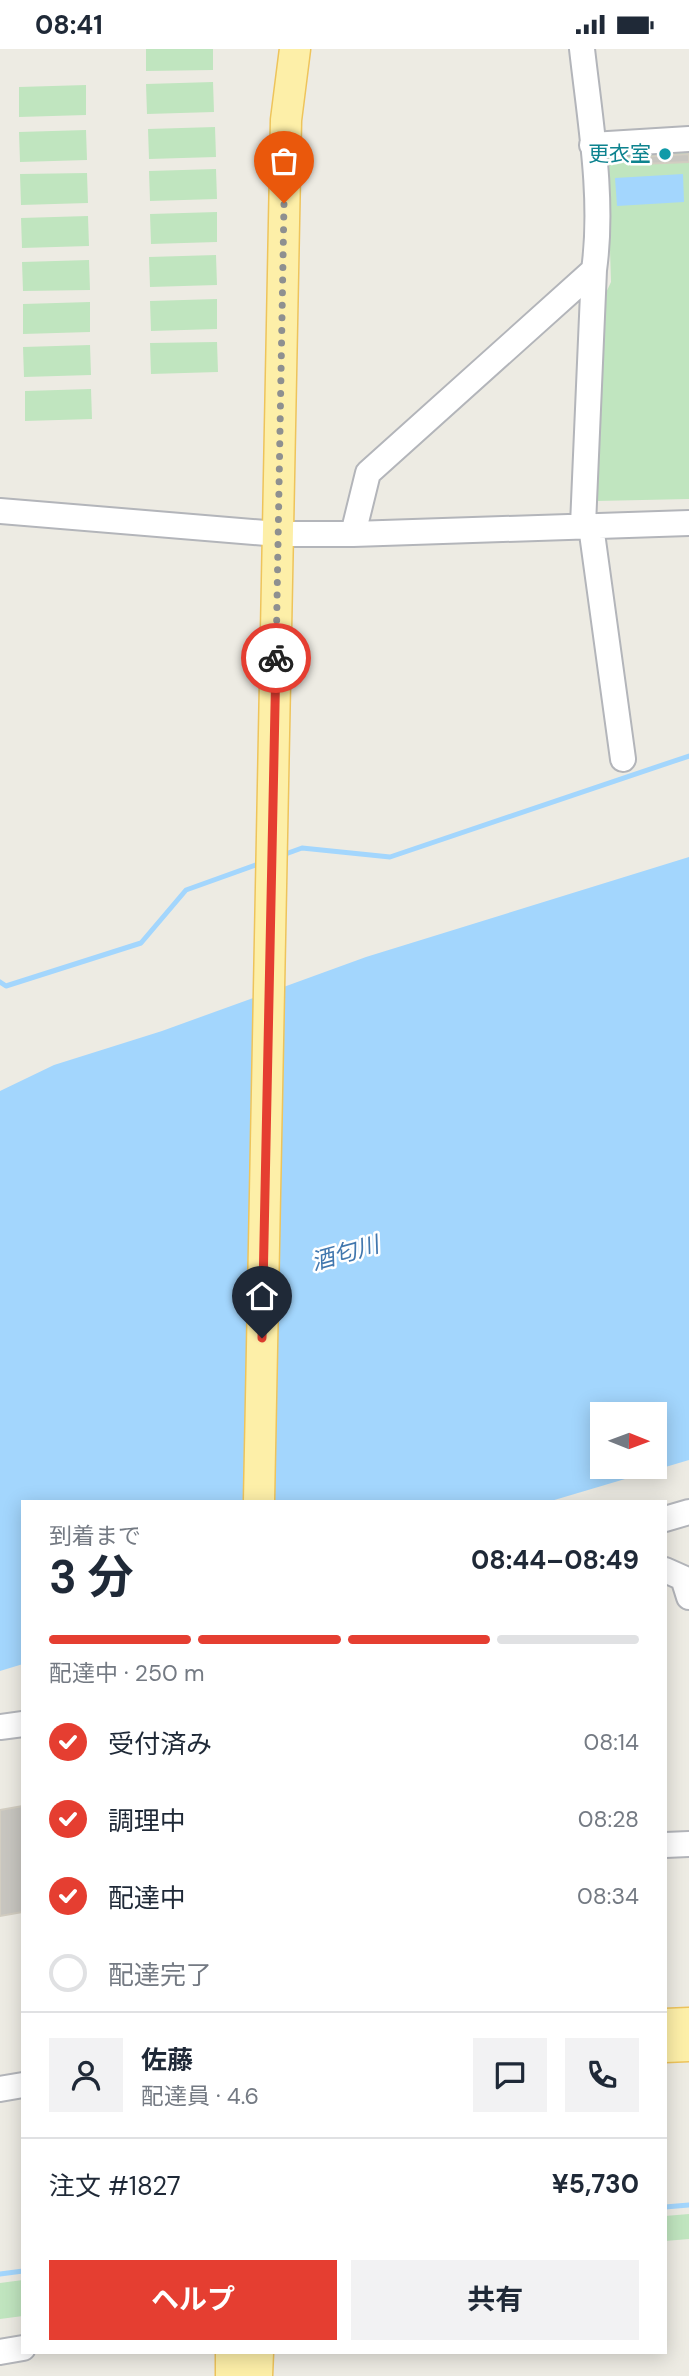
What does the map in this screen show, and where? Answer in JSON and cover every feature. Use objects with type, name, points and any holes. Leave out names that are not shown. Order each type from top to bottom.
[{"type":"main road","points":[[279,49],[286,120]]},
{"type":"main road","points":[[259,1500],[286,120],[295,49]]},
{"type":"main road","points":[[667,2024],[689,2023]]},
{"type":"main road","points":[[667,2047],[689,2046]]},
{"type":"main road","points":[[231,2354],[231,2376]]},
{"type":"main road","points":[[257,2376],[258,2354]]},
{"type":"street","points":[[582,49],[593,145],[598,241],[594,269],[587,525],[623,759]]},
{"type":"street","points":[[593,145],[689,139]]},
{"type":"street","points":[[354,534],[368,473],[594,269]]},
{"type":"street","points":[[0,511],[278,534],[689,523]]},
{"type":"street","points":[[667,1518],[689,1512]]},
{"type":"street","points":[[667,1571],[684,1577],[689,1597]]},
{"type":"street","points":[[0,1727],[21,1724]]},
{"type":"street","points":[[667,1845],[689,1844]]},
{"type":"street","points":[[0,2089],[21,2085]]},
{"type":"street","points":[[0,2352],[21,2348]]},
{"type":"green space","points":[[146,49],[213,49],[213,70],[146,71]]},
{"type":"green space","points":[[213,82],[214,112],[147,114],[146,84]]},
{"type":"green space","points":[[86,85],[86,115],[19,117],[19,87]]},
{"type":"green space","points":[[215,127],[216,157],[149,159],[148,129]]},
{"type":"green space","points":[[86,130],[87,160],[20,162],[19,132]]},
{"type":"green space","points":[[689,150],[689,499],[596,501],[603,299],[611,282],[607,154]]},
{"type":"green space","points":[[216,169],[217,199],[150,201],[149,171]]},
{"type":"green space","points":[[87,173],[88,203],[21,205],[20,174]]},
{"type":"green space","points":[[217,212],[217,242],[151,244],[150,214]]},
{"type":"green space","points":[[88,216],[89,246],[22,248],[21,218]]},
{"type":"green space","points":[[216,255],[217,285],[150,287],[149,257]]},
{"type":"green space","points":[[89,260],[90,290],[23,291],[22,262]]},
{"type":"green space","points":[[217,299],[217,329],[151,331],[150,301]]},
{"type":"green space","points":[[90,302],[90,332],[23,334],[23,304]]},
{"type":"green space","points":[[217,342],[218,372],[151,374],[150,343]]},
{"type":"green space","points":[[90,345],[91,375],[24,377],[23,347]]},
{"type":"green space","points":[[91,389],[92,419],[25,421],[25,391]]},
{"type":"green space","points":[[689,2214],[689,2239],[667,2241],[667,2216]]},
{"type":"green space","points":[[21,2280],[21,2316],[0,2319],[0,2283]]},
{"type":"water","points":[[683,174],[684,202],[617,206],[615,178]]},
{"type":"water","name":"酒匂川","points":[[689,857],[689,1460],[667,1467],[667,1402],[590,1402],[590,1479],[625,1479],[554,1500],[21,1500],[21,1665],[0,1671],[0,1091],[54,1065],[162,1031],[366,957]]},
{"type":"building","points":[[689,154],[689,162],[641,164],[641,157]]},
{"type":"building","points":[[21,1806],[21,1912],[0,1916],[0,1810]]},
{"type":"waterway","points":[[280,856],[302,848],[390,857],[689,756]]},
{"type":"waterway","points":[[0,982],[6,986],[141,943],[186,890],[261,863]]},
{"type":"waterway","points":[[667,2207],[689,2205]]},
{"type":"waterway","points":[[0,2274],[21,2271]]},
{"type":"way so far","points":[[276,658],[284,203]]},
{"type":"place","name":"更衣室","points":[[665,154]]},
{"type":"route","points":[[262,1338],[276,658]]}]
